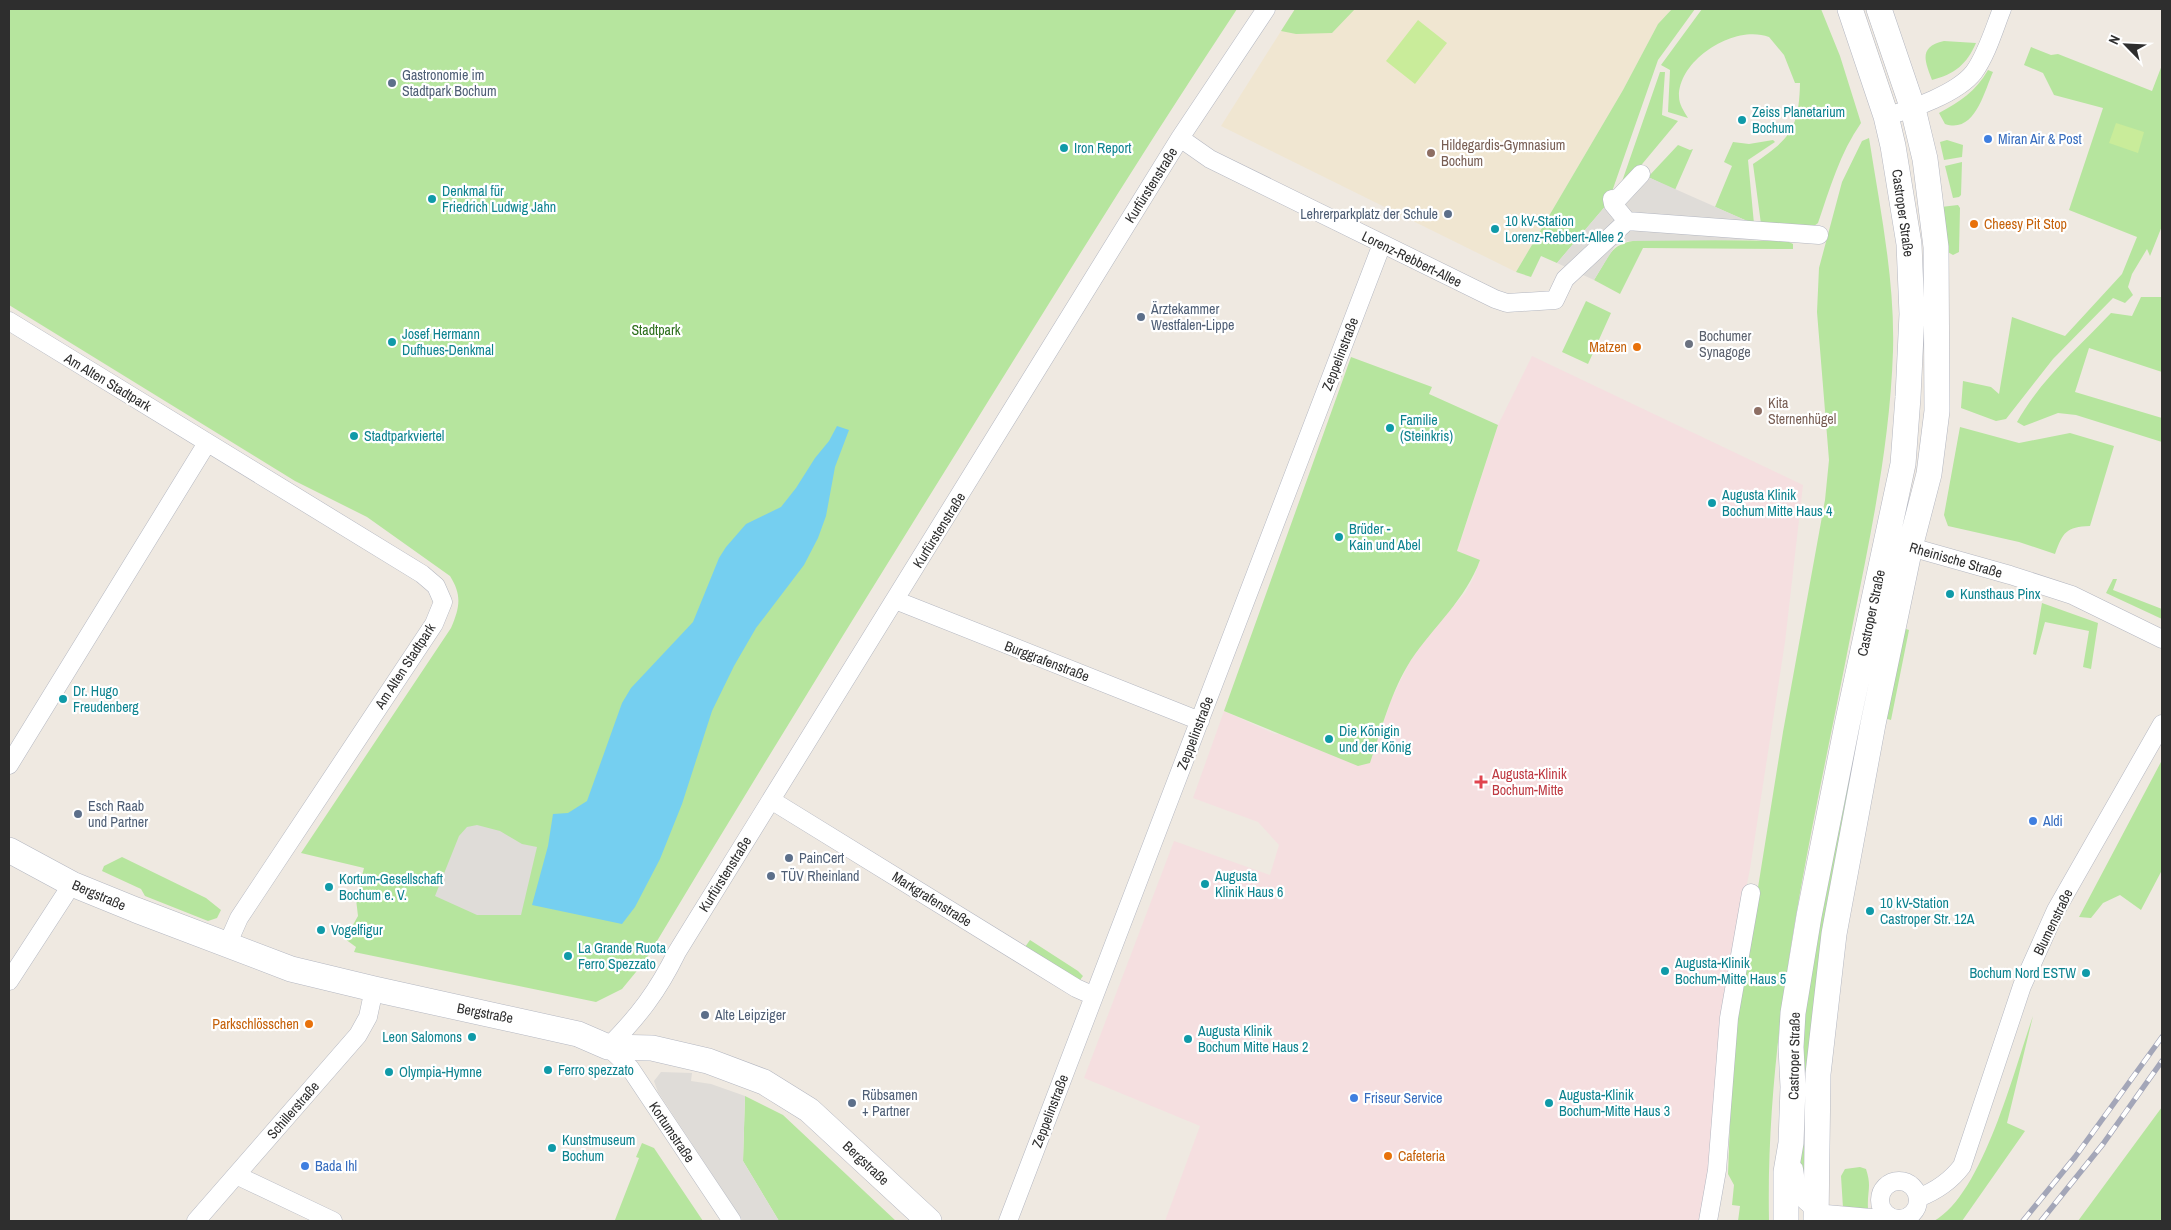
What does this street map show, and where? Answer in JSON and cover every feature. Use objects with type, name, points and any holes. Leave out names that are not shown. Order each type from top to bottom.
[{"type":"main road","name":"Castroper Straße","points":[[1786,1221],[1786,1172],[1791,1144],[1792,1047],[1795,1003],[1809,916],[1903,464],[1912,314],[1909,244],[1893,146],[1886,116],[1850,9]]},
{"type":"main road","name":"Castroper Straße","points":[[1816,1216],[1818,1074],[1826,987],[1854,821],[1910,547],[1929,474],[1937,393],[1936,246],[1925,158],[1913,109],[1879,9]]},
{"type":"main road","name":"Bergstraße","points":[[9,850],[72,884],[291,968],[374,989],[578,1034],[608,1047],[652,1048],[708,1060],[755,1078],[778,1090],[808,1110],[928,1221]]},
{"type":"street","name":"Kurfürstenstraße","points":[[608,1047],[637,1018],[661,985],[676,952],[1180,138],[1266,9]]},
{"type":"street","points":[[1886,116],[1913,109],[1967,80],[1974,72],[2002,9]]},
{"type":"street","name":"Lorenz-Rebbert-Allee","points":[[1180,138],[1210,159],[1495,299],[1507,302],[1555,300],[1565,279],[1628,221]]},
{"type":"street","points":[[1642,174],[1612,202],[1628,221],[1819,235]]},
{"type":"street","name":"Zeppelinstraße","points":[[1008,1221],[1382,244]]},
{"type":"street","name":"Am Alten Stadtpark","points":[[9,321],[422,574],[436,586],[443,602],[434,624],[239,918],[227,945]]},
{"type":"street","points":[[9,765],[207,442]]},
{"type":"street","name":"Rheinische Straße","points":[[1886,540],[2010,575],[2072,595],[2162,639]]},
{"type":"street","name":"Burggrafenstraße","points":[[895,600],[1200,721]]},
{"type":"street","name":"Blumenstraße","points":[[1918,1198],[1934,1192],[1954,1177],[1962,1166],[2022,986],[2056,910],[2162,724]]},
{"type":"street","name":"Markgrafenstraße","points":[[771,800],[1076,988],[1094,996]]},
{"type":"street","points":[[9,980],[72,884]]},
{"type":"street","points":[[1708,1221],[1717,1170],[1729,1018],[1751,893]]},
{"type":"street","name":"Schillerstraße","points":[[196,1221],[358,1035],[368,1017],[374,989]]},
{"type":"street","name":"Kortumstraße","points":[[608,1047],[630,1068],[732,1221]]},
{"type":"street","points":[[1791,1144],[1797,1190],[1816,1216],[1826,1214],[1894,1220],[1910,1217],[1916,1209],[1918,1198],[1916,1191],[1908,1184],[1900,1181],[1885,1186],[1879,1198],[1880,1208],[1886,1216],[1894,1220]]},
{"type":"street","points":[[236,1175],[333,1221]]},
{"type":"shaded area","name":"Hildegardis-Gymnasium Bochum","points":[[1295,9],[1672,9],[1658,24],[1623,90],[1516,272],[1221,126]]},
{"type":"shaded area","points":[[1648,177],[1754,224],[1754,240],[1628,241],[1615,246],[1594,280],[1557,263],[1608,203]]},
{"type":"shaded area","name":"Augusta-Klinik Bochum-Mitte","points":[[1532,356],[1803,485],[1785,642],[1750,869],[1727,982],[1705,1207],[1701,1221],[1165,1221],[1200,1126],[1084,1078],[1174,841],[1270,875],[1279,845],[1258,822],[1193,798],[1224,711],[1275,734],[1382,727],[1391,700],[1409,663],[1429,634],[1465,593],[1473,579],[1480,560],[1457,552],[1498,425]]},
{"type":"shaded area","points":[[477,825],[500,831],[522,844],[537,847],[521,915],[477,915],[435,896],[459,836],[467,827]]},
{"type":"shaded area","points":[[661,1072],[692,1073],[691,1081],[711,1084],[745,1096],[743,1161],[779,1221],[743,1221],[658,1092],[654,1081]]},
{"type":"green space","name":"Stadtpark","points":[[9,9],[1237,9],[1031,333],[803,701],[645,961],[622,989],[596,1002],[354,952],[356,947],[345,939],[358,916],[356,899],[364,868],[301,853],[451,628],[458,607],[458,595],[454,583],[450,576],[367,517],[295,481],[9,305]]},
{"type":"green space","points":[[1295,9],[1355,9],[1332,33],[1296,34],[1281,31]]},
{"type":"green space","points":[[1672,9],[1695,9],[1658,60],[1608,203],[1557,263],[1541,256],[1531,277],[1516,272],[1623,90],[1658,24]]},
{"type":"green space","points":[[1702,9],[1821,9],[1840,56],[1861,123],[1841,159],[1818,223],[1814,226],[1761,224],[1753,164],[1784,140],[1790,131],[1797,112],[1800,83],[1795,83],[1784,55],[1769,37],[1755,34],[1741,36],[1726,40],[1711,48],[1688,69],[1681,82],[1679,99],[1688,118],[1668,112],[1670,70],[1661,65]]},
{"type":"green space","points":[[1418,20],[1447,43],[1415,84],[1386,61]]},
{"type":"green space","points":[[1944,41],[1976,43],[1969,57],[1959,67],[1947,75],[1932,80],[1927,67],[1927,51],[1930,47]]},
{"type":"green space","points":[[2031,47],[2051,55],[2058,54],[2152,91],[2162,65],[2162,226],[2150,256],[2147,249],[2132,274],[2128,287],[2133,295],[2125,303],[2113,298],[2053,359],[2006,419],[1996,421],[1961,408],[1963,381],[1991,387],[1999,394],[2012,317],[2065,336],[2122,274],[2137,237],[2069,210],[2103,108],[2054,95],[2043,73],[2024,65]]},
{"type":"green space","points":[[1988,70],[1993,72],[1982,100],[1971,117],[1964,123],[1955,125],[1945,124],[1939,113],[1967,95]]},
{"type":"green space","points":[[1660,72],[1665,72],[1662,115],[1678,121],[1618,193]]},
{"type":"green space","points":[[2116,123],[2144,132],[2138,153],[2109,143]]},
{"type":"green space","points":[[1869,138],[1886,244],[1892,298],[1893,351],[1884,454],[1873,522],[1795,920],[1775,1070],[1770,1145],[1769,1221],[1738,1221],[1740,1206],[1732,1205],[1734,1185],[1728,1174],[1733,1043],[1783,732],[1825,500],[1829,460],[1817,312],[1819,268],[1842,182],[1862,141]]},
{"type":"green space","points":[[1773,140],[1775,142],[1748,160],[1754,224],[1715,207],[1732,166],[1724,162],[1733,142],[1749,144]]},
{"type":"green space","points":[[1947,140],[1963,145],[1962,157],[1944,160],[1940,142]]},
{"type":"green space","points":[[1678,145],[1690,150],[1693,149],[1675,190],[1648,177]]},
{"type":"green space","points":[[1962,162],[1961,195],[1953,198],[1945,166]]},
{"type":"green space","points":[[1958,205],[1960,208],[1959,252],[1953,255],[1946,251],[1941,207]]},
{"type":"green space","points":[[1636,240],[1787,241],[1793,244],[1793,249],[1643,248],[1620,294],[1594,280],[1609,255],[1619,245]]},
{"type":"green space","points":[[2141,297],[2162,297],[2162,372],[2089,348],[2075,392],[2162,418],[2162,442],[2076,415],[2058,413],[2024,426],[2017,422],[2049,378],[2111,313],[2132,316]]},
{"type":"green space","points":[[1586,301],[1611,313],[1588,364],[1562,352]]},
{"type":"green space","points":[[1351,357],[1432,387],[1429,394],[1498,425],[1457,551],[1480,560],[1467,587],[1411,660],[1404,672],[1388,710],[1370,763],[1358,766],[1224,711]]},
{"type":"green space","points":[[1960,427],[2019,443],[2070,433],[2114,446],[2090,526],[2070,529],[2066,532],[2060,540],[2055,554],[2019,542],[1948,526],[1944,515]]},
{"type":"green space","points":[[2113,579],[2117,579],[2113,590],[2162,609],[2162,619],[2106,593]]},
{"type":"green space","points":[[1884,581],[1806,1190],[1800,1163],[1800,1033],[1815,925]]},
{"type":"green space","points":[[2042,603],[2098,623],[2091,669],[2083,667],[2089,631],[2045,622],[2036,655],[2033,654]]},
{"type":"green space","points":[[1903,628],[1909,630],[1891,720],[1884,718]]},
{"type":"green space","points":[[2162,760],[2162,870],[2141,910],[2120,895],[2103,903],[2091,918],[2079,917]]},
{"type":"green space","points":[[122,857],[206,898],[221,910],[217,918],[208,921],[145,896],[141,889],[102,871],[104,866]]},
{"type":"green space","points":[[1030,940],[1083,976],[1080,980],[1025,947]]},
{"type":"green space","points":[[2033,1016],[2007,1123],[2025,1131],[1962,1221],[1934,1221],[1952,1207],[1982,1159],[1995,1129]]},
{"type":"green space","points":[[745,1096],[783,1115],[896,1221],[779,1221],[743,1161]]},
{"type":"green space","points":[[2162,1107],[2162,1221],[2078,1221]]},
{"type":"green space","points":[[642,1143],[654,1148],[703,1221],[615,1220],[639,1158],[636,1157]]},
{"type":"green space","points":[[1860,1167],[1866,1169],[1869,1180],[1868,1208],[1866,1211],[1843,1208],[1841,1176],[1845,1169]]},
{"type":"water","points":[[837,426],[849,430],[835,467],[826,516],[818,538],[804,565],[756,628],[734,666],[712,711],[682,804],[660,859],[635,907],[622,924],[532,905],[548,846],[553,814],[568,813],[587,801],[622,703],[631,688],[693,622],[719,558],[726,547],[746,524],[781,507],[829,441]]},
{"type":"railway","points":[[2023,1221],[2075,1157],[2162,1037]]},
{"type":"railway","points":[[2041,1221],[2103,1144],[2162,1061]]},
{"type":"place","name":"Gastronomie im Stadtpark Bochum","points":[[392,83]]},
{"type":"place","name":"Zeiss Planetarium Bochum","points":[[1742,120]]},
{"type":"place","name":"Miran Air & Post","points":[[1988,139]]},
{"type":"place","name":"Iron Report","points":[[1064,148]]},
{"type":"place","name":"Hildegardis-Gymnasium Bochum","points":[[1431,153]]},
{"type":"place","name":"Denkmal für Friedrich Ludwig Jahn","points":[[432,199]]},
{"type":"place","name":"Lehrerparkplatz der Schule","points":[[1448,214]]},
{"type":"place","name":"Cheesy Pit Stop","points":[[1974,224]]},
{"type":"place","name":"10 kV-Station Lorenz-Rebbert-Allee 2","points":[[1495,229]]},
{"type":"place","name":"Ärztekammer Westfalen-Lippe","points":[[1141,317]]},
{"type":"place","name":"Josef Hermann Dufhues-Denkmal","points":[[392,342]]},
{"type":"place","name":"Bochumer Synagoge","points":[[1689,344]]},
{"type":"place","name":"Matzen","points":[[1637,347]]},
{"type":"place","name":"Kita Sternenhügel","points":[[1758,411]]},
{"type":"place","name":"Familie (Steinkris)","points":[[1390,428]]},
{"type":"place","name":"Stadtparkviertel","points":[[354,436]]},
{"type":"place","name":"Augusta Klinik Bochum Mitte Haus 4","points":[[1712,503]]},
{"type":"place","name":"Brüder - Kain und Abel","points":[[1339,537]]},
{"type":"place","name":"Kunsthaus Pinx","points":[[1950,594]]},
{"type":"place","name":"Dr. Hugo Freudenberg","points":[[63,699]]},
{"type":"place","name":"Die Königin und der König","points":[[1329,739]]},
{"type":"place","name":"Augusta-Klinik Bochum-Mitte","points":[[1481,782]]},
{"type":"place","name":"Esch Raab und Partner","points":[[78,814]]},
{"type":"place","name":"Aldi","points":[[2033,821]]},
{"type":"place","name":"PainCert","points":[[789,858]]},
{"type":"place","name":"TÜV Rheinland","points":[[771,876]]},
{"type":"place","name":"Augusta Klinik Haus 6","points":[[1205,884]]},
{"type":"place","name":"Kortum-Gesellschaft Bochum e. V.","points":[[329,887]]},
{"type":"place","name":"10 kV-Station Castroper Str. 12A","points":[[1870,911]]},
{"type":"place","name":"Vogelfigur","points":[[321,930]]},
{"type":"place","name":"La Grande Ruota Ferro Spezzato","points":[[568,956]]},
{"type":"place","name":"Augusta-Klinik Bochum-Mitte Haus 5","points":[[1665,971]]},
{"type":"place","name":"Bochum Nord ESTW","points":[[2086,973]]},
{"type":"place","name":"Alte Leipziger","points":[[705,1015]]},
{"type":"place","name":"Parkschlösschen","points":[[309,1024]]},
{"type":"place","name":"Leon Salomons","points":[[472,1037]]},
{"type":"place","name":"Augusta Klinik Bochum Mitte Haus 2","points":[[1188,1039]]},
{"type":"place","name":"Ferro spezzato","points":[[548,1070]]},
{"type":"place","name":"Olympia-Hymne","points":[[389,1072]]},
{"type":"place","name":"Friseur Service","points":[[1354,1098]]},
{"type":"place","name":"Rübsamen + Partner","points":[[852,1103]]},
{"type":"place","name":"Augusta-Klinik Bochum-Mitte Haus 3","points":[[1549,1103]]},
{"type":"place","name":"Kunstmuseum Bochum","points":[[552,1148]]},
{"type":"place","name":"Cafeteria","points":[[1388,1156]]},
{"type":"place","name":"Bada Ihl","points":[[305,1166]]}]
